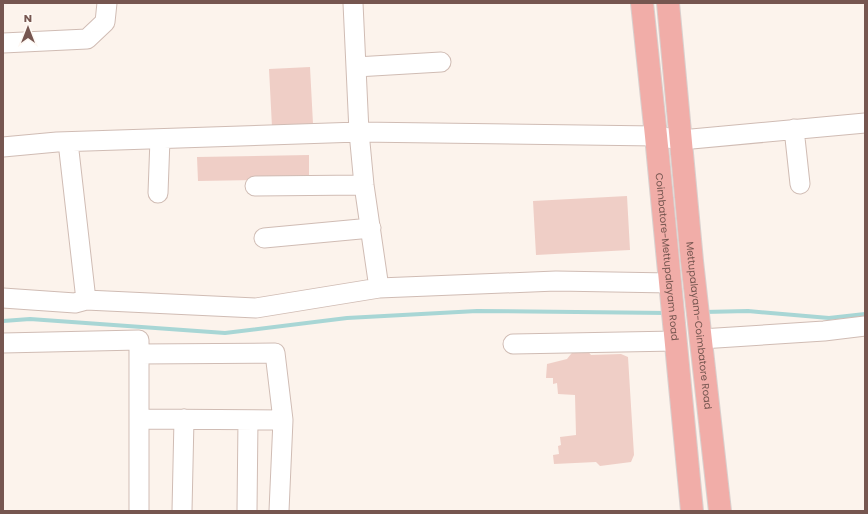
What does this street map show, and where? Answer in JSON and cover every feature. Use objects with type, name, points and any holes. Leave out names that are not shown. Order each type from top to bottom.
[{"type":"highway","name":"Coimbatore-Mettupalayam Road","points":[[642,3],[692,511]]},
{"type":"highway","name":"Mettupalayam-Coimbatore Road","points":[[668,3],[694,282],[720,511]]},
{"type":"street","points":[[3,44],[87,39],[105,22],[106,3]]},
{"type":"street","points":[[353,3],[359,132],[364,186],[371,228],[378,288]]},
{"type":"street","points":[[356,67],[441,62]]},
{"type":"street","points":[[3,147],[68,142],[359,132],[656,136],[681,140],[865,123]]},
{"type":"street","points":[[794,130],[800,184]]},
{"type":"street","points":[[158,193],[160,139]]},
{"type":"street","points":[[68,142],[86,300]]},
{"type":"street","points":[[255,186],[364,186]]},
{"type":"street","points":[[264,238],[371,228]]},
{"type":"street","points":[[3,298],[75,303],[86,300],[256,308],[378,288],[556,281],[670,283]]},
{"type":"street","points":[[701,338],[824,332],[865,326]]},
{"type":"street","points":[[513,344],[675,336]]},
{"type":"street","points":[[3,343],[139,340],[139,511]]},
{"type":"street","points":[[139,354],[275,353],[283,420],[279,511]]},
{"type":"street","points":[[139,419],[283,420]]},
{"type":"street","points":[[182,511],[184,419]]},
{"type":"street","points":[[247,511],[248,420]]},
{"type":"building","points":[[310,67],[313,124],[272,127],[269,69]]},
{"type":"building","points":[[309,155],[309,179],[198,181],[197,157]]},
{"type":"building","points":[[627,196],[630,250],[536,255],[533,201]]},
{"type":"building","points":[[585,348],[591,355],[621,354],[628,357],[634,455],[631,462],[600,466],[596,462],[554,464],[553,455],[559,454],[558,446],[561,445],[560,437],[576,435],[575,395],[558,394],[557,383],[553,384],[553,378],[546,378],[547,364],[567,359],[575,349]]},
{"type":"waterway","points":[[3,321],[30,319],[225,333],[347,318],[477,311],[667,313]]},
{"type":"waterway","points":[[704,312],[748,311],[829,318],[865,314]]}]
